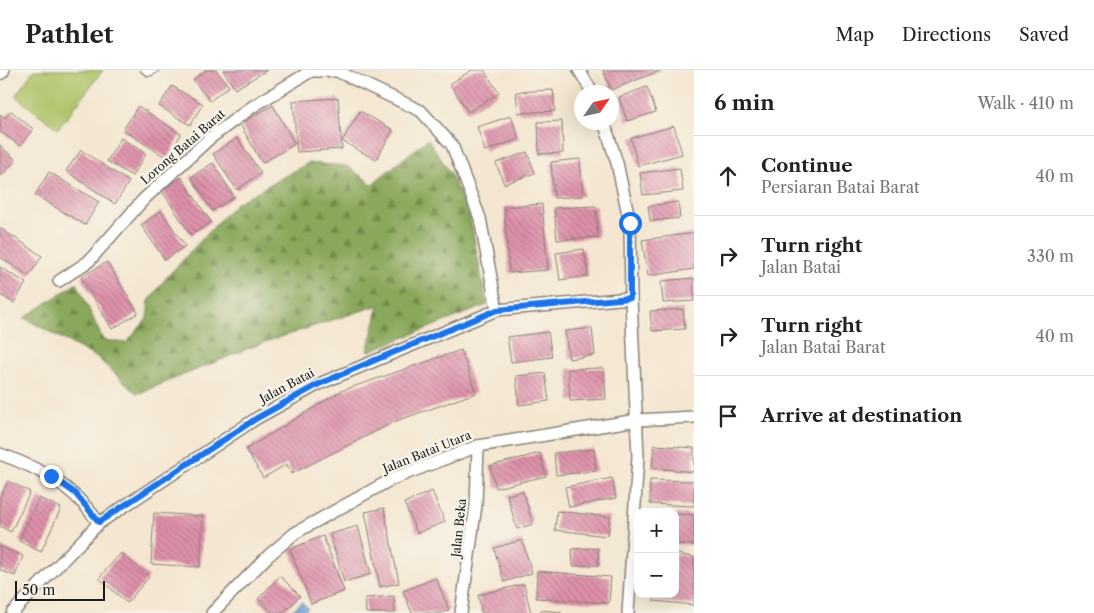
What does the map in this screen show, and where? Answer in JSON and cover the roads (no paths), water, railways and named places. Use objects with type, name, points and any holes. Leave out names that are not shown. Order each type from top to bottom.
[{"type":"street","points":[[579,70],[588,85]]},
{"type":"street","name":"Lorong Batai Barat","points":[[58,281],[89,261],[144,199],[217,133],[252,107],[311,72],[337,71],[421,111],[452,144],[480,218],[497,310]]},
{"type":"street","points":[[607,130],[618,163],[630,223],[630,298],[638,457],[628,613]]},
{"type":"street","name":"Jalan Batai","points":[[12,613],[99,522],[257,418],[319,384],[497,310],[630,298]]},
{"type":"street","name":"Jalan Batai Utara","points":[[212,613],[268,556],[295,533],[392,478],[478,446],[637,420],[694,417]]},
{"type":"street","name":"Jalan Beka","points":[[461,613],[476,505],[478,446]]},
{"type":"street","points":[[0,454],[51,476],[75,493],[99,522]]},
{"type":"lane","points":[[144,70],[149,74],[155,70]]},
{"type":"water","points":[[302,602],[308,608],[302,613],[289,613]]}]
